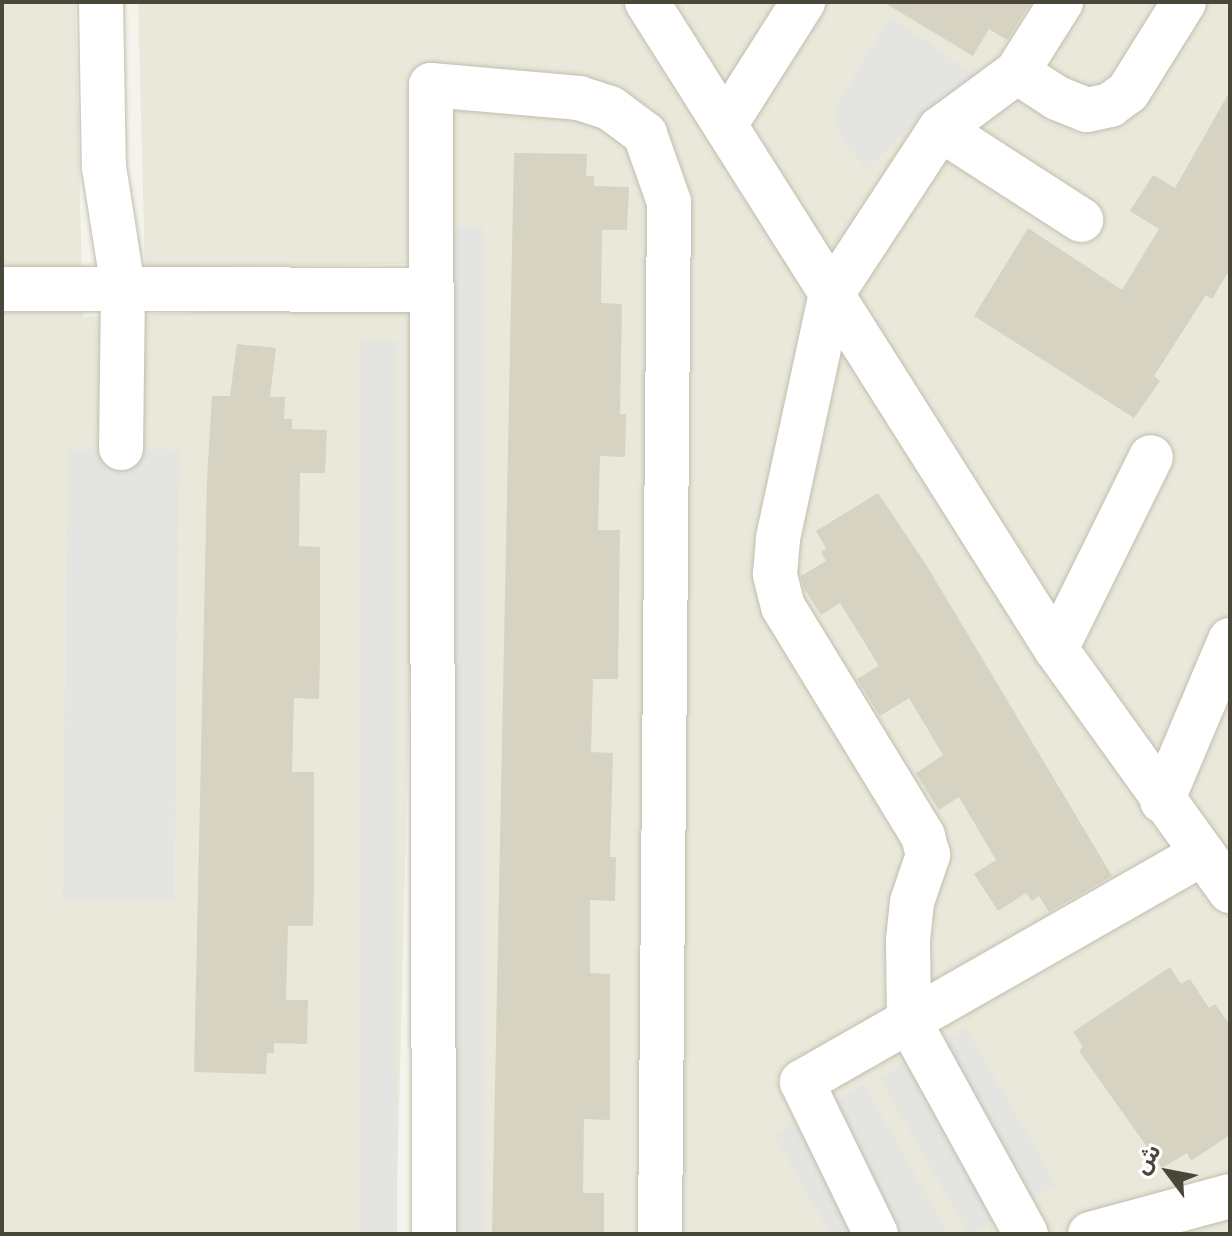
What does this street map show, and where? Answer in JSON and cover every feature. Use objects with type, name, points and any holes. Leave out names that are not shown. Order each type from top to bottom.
[{"type":"street","points":[[101,2],[104,167],[123,289],[121,448]]},
{"type":"street","points":[[647,2],[830,297],[1056,649],[1200,855],[1230,891]]},
{"type":"street","points":[[725,125],[803,2]]},
{"type":"street","points":[[1026,1234],[909,1021],[908,940],[912,902],[928,855],[923,836],[783,607],[775,574],[778,538],[830,297],[940,129],[1017,72],[1061,2]]},
{"type":"street","points":[[1017,72],[1057,98],[1087,110],[1110,105],[1128,92],[1184,2]]},
{"type":"street","points":[[434,1234],[428,290],[431,85],[579,98],[610,108],[645,134],[669,202],[660,1234]]},
{"type":"street","points":[[940,129],[1081,220]]},
{"type":"street","points":[[2,289],[428,290]]},
{"type":"street","points":[[1056,649],[1151,457]]},
{"type":"street","points":[[1162,801],[1230,640]]},
{"type":"street","points":[[876,1234],[802,1082],[1200,855]]},
{"type":"street","points":[[1090,1234],[1230,1196]]},
{"type":"shaded area","points":[[2,2],[75,2],[83,317],[419,303],[396,1234],[2,1234]]},
{"type":"shaded area","points":[[138,2],[1230,2],[1230,1234],[420,1234],[441,264],[145,267]]},
{"type":"shaded area","points":[[890,16],[988,85],[918,119],[867,169],[842,141],[834,111]]},
{"type":"shaded area","points":[[450,227],[483,227],[483,1232],[450,1232]]},
{"type":"shaded area","points":[[360,341],[397,341],[397,1234],[360,1234]]},
{"type":"shaded area","points":[[121,448],[179,450],[174,899],[63,899],[68,451]]},
{"type":"shaded area","points":[[966,1028],[1056,1184],[969,1234],[879,1078]]},
{"type":"shaded area","points":[[864,1084],[948,1234],[830,1234],[774,1135]]},
{"type":"building","points":[[883,2],[1031,2],[1007,40],[989,29],[973,56]]},
{"type":"building","points":[[1230,91],[1230,269],[1212,299],[1206,295],[1154,376],[1160,381],[1134,418],[974,316],[1028,228],[1122,290],[1159,229],[1130,211],[1153,175],[1175,188]]},
{"type":"building","points":[[514,153],[587,154],[586,176],[594,176],[594,186],[629,187],[627,230],[602,230],[601,303],[622,304],[620,414],[626,414],[625,457],[600,456],[598,530],[620,530],[618,679],[593,679],[591,752],[613,753],[610,857],[616,857],[615,901],[590,900],[590,973],[610,974],[610,1120],[584,1119],[583,1193],[604,1193],[604,1234],[492,1234]]},
{"type":"building","points":[[237,344],[276,348],[270,397],[285,397],[284,419],[292,419],[292,429],[327,430],[325,473],[300,473],[299,546],[320,547],[319,699],[294,698],[292,772],[314,772],[313,926],[288,926],[286,1000],[308,1000],[307,1044],[274,1043],[274,1053],[267,1053],[266,1074],[194,1072],[207,479],[212,396],[230,396]]},
{"type":"building","points":[[878,493],[927,566],[1112,876],[1049,912],[1039,896],[1032,901],[1026,893],[998,911],[974,874],[996,860],[959,797],[939,810],[916,773],[943,755],[909,698],[880,716],[857,679],[879,666],[840,603],[821,615],[804,588],[801,576],[826,561],[821,552],[826,548],[816,531]]},
{"type":"building","points":[[1170,967],[1181,984],[1190,979],[1209,1008],[1215,1004],[1230,1025],[1230,1135],[1191,1161],[1187,1153],[1162,1168],[1079,1051],[1083,1047],[1073,1032]]}]
